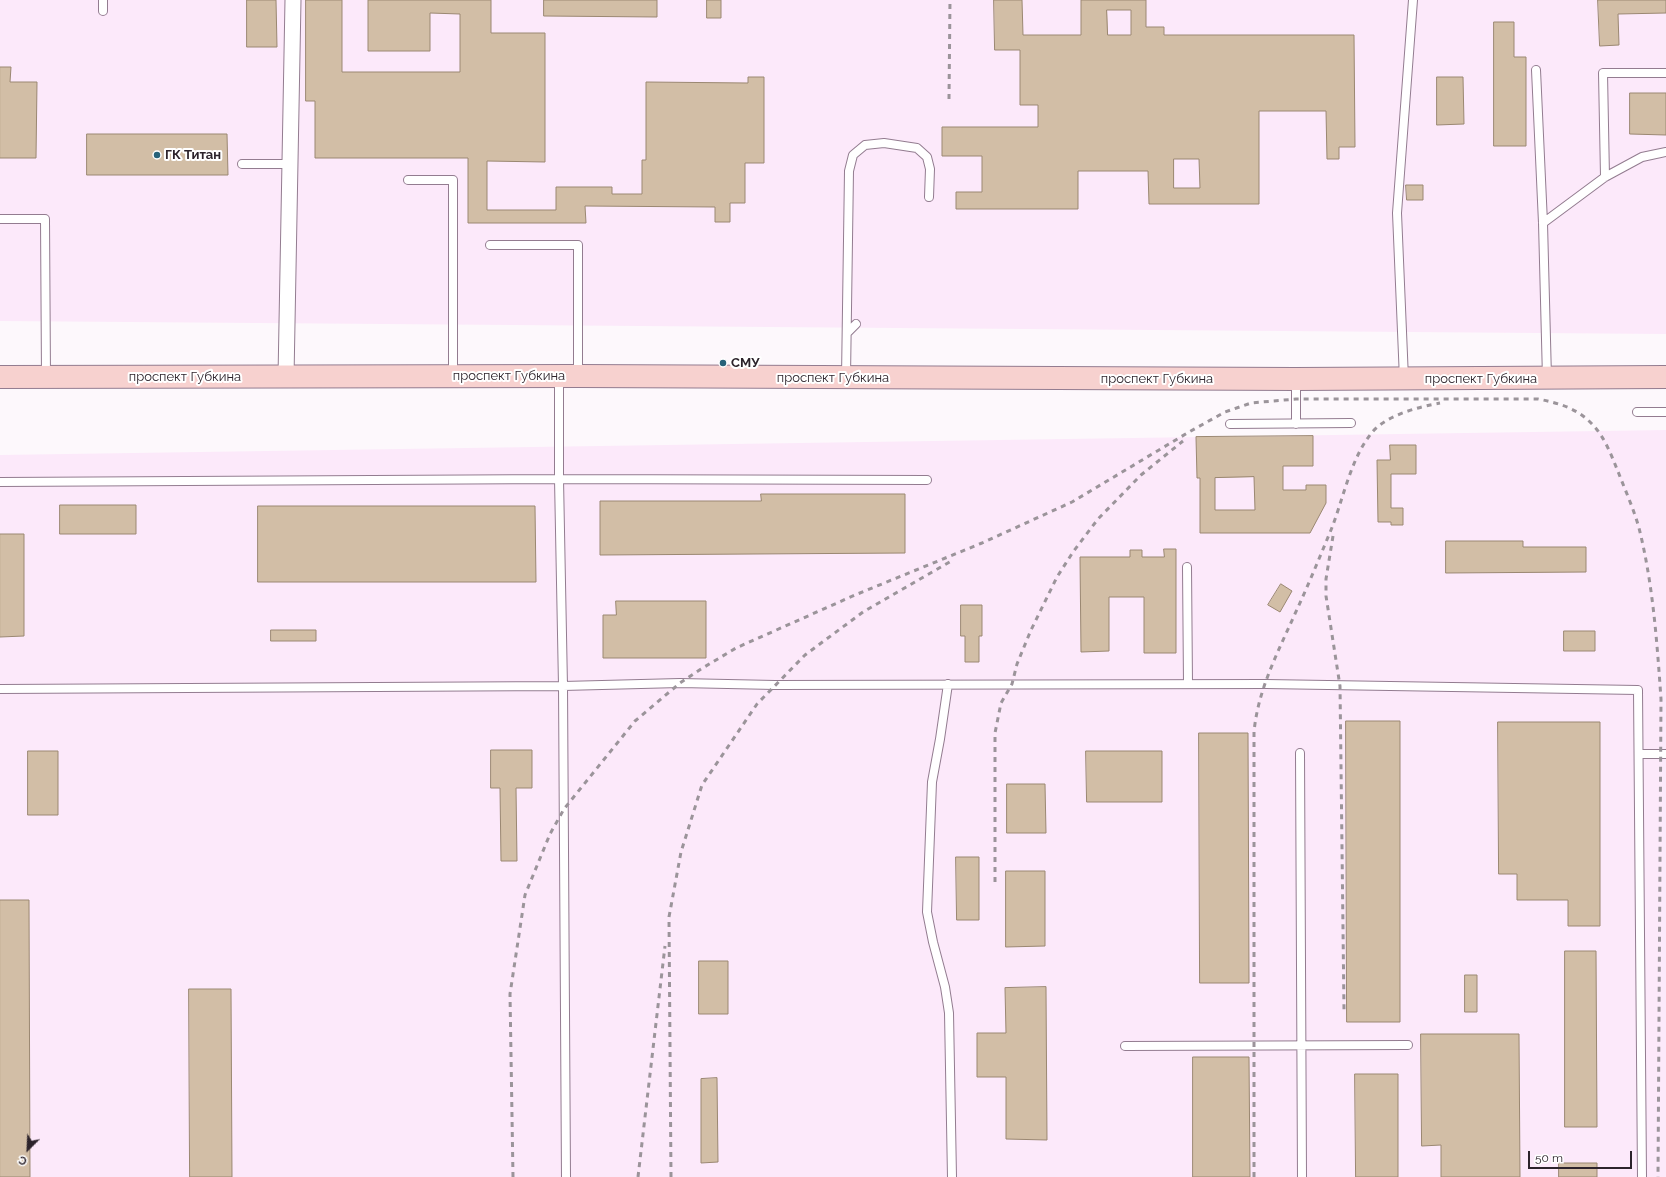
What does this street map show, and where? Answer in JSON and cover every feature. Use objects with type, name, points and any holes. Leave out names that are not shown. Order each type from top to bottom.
[{"type":"main road","name":"проспект Губкина","points":[[0,377],[568,376],[1404,379],[1666,376]]},
{"type":"street","points":[[286,377],[293,0]]},
{"type":"lane","points":[[103,0],[103,12]]},
{"type":"lane","points":[[1404,379],[1397,214],[1413,0]]},
{"type":"lane","points":[[1536,70],[1547,378]]},
{"type":"lane","points":[[1605,177],[1603,72],[1666,73]]},
{"type":"lane","points":[[846,378],[849,171],[853,155],[865,146],[884,143],[917,148],[927,157],[930,169],[929,197]]},
{"type":"lane","points":[[1542,223],[1605,177],[1642,157],[1666,152]]},
{"type":"lane","points":[[242,164],[290,164]]},
{"type":"lane","points":[[408,180],[452,180],[453,376]]},
{"type":"lane","points":[[0,219],[45,218],[46,377]]},
{"type":"lane","points":[[490,245],[578,245],[558,479],[563,686],[566,1177]]},
{"type":"lane","points":[[847,333],[856,324]]},
{"type":"lane","points":[[1296,379],[1296,424]]},
{"type":"lane","points":[[1637,412],[1666,412]]},
{"type":"lane","points":[[1230,424],[1351,423]]},
{"type":"lane","points":[[0,482],[558,479],[927,480]]},
{"type":"lane","points":[[1188,567],[1188,684]]},
{"type":"lane","points":[[0,689],[680,684],[1266,684],[1638,690],[1642,1177]]},
{"type":"lane","points":[[948,684],[932,782],[927,912],[950,1013],[952,1177]]},
{"type":"lane","points":[[1300,753],[1302,1177]]},
{"type":"lane","points":[[1639,754],[1666,754]]},
{"type":"lane","points":[[1125,1046],[1408,1045]]},
{"type":"shaded area","points":[[0,0],[1666,0],[1666,334],[0,321]]},
{"type":"shaded area","points":[[1666,430],[1666,1177],[0,1177],[0,455]]},
{"type":"building","points":[[247,0],[276,0],[277,47],[247,47]]},
{"type":"building","points":[[306,0],[342,0],[342,72],[460,72],[460,14],[430,13],[430,51],[368,51],[368,0],[491,0],[491,33],[545,33],[545,162],[487,161],[487,210],[556,210],[556,187],[612,187],[612,194],[642,194],[642,160],[646,160],[646,82],[748,83],[748,77],[764,77],[764,163],[745,163],[745,203],[730,203],[730,222],[715,222],[715,207],[585,206],[586,223],[468,223],[468,158],[315,158],[315,101],[306,101]]},
{"type":"building","points":[[544,0],[657,0],[657,17],[544,16]]},
{"type":"building","points":[[707,0],[721,0],[721,18],[707,18]]},
{"type":"building","points":[[994,0],[1022,0],[1023,35],[1081,35],[1081,0],[1146,0],[1146,27],[1164,27],[1164,35],[1354,35],[1355,147],[1339,147],[1339,159],[1327,159],[1326,111],[1259,111],[1259,204],[1149,204],[1148,171],[1078,171],[1078,209],[956,209],[956,192],[982,192],[982,156],[942,156],[942,127],[1038,127],[1038,105],[1020,105],[1020,50],[995,50]],"holes":[[[1107,10],[1131,10],[1131,35],[1108,35]],[[1174,159],[1199,159],[1200,188],[1174,188]]]},
{"type":"building","points":[[1598,0],[1666,0],[1666,13],[1618,14],[1619,45],[1600,46]]},
{"type":"building","points":[[1494,22],[1514,22],[1514,57],[1526,57],[1526,146],[1494,146]]},
{"type":"building","points":[[0,67],[11,67],[10,82],[37,82],[36,158],[0,158]]},
{"type":"building","points":[[1437,77],[1463,77],[1464,124],[1437,125]]},
{"type":"building","points":[[1630,93],[1666,93],[1666,135],[1630,134]]},
{"type":"building","points":[[87,134],[227,134],[228,175],[87,175]]},
{"type":"building","points":[[1406,185],[1423,185],[1423,200],[1407,200]]},
{"type":"building","points":[[1313,436],[1313,466],[1283,466],[1283,490],[1306,490],[1306,485],[1326,485],[1326,503],[1310,533],[1200,533],[1200,478],[1197,478],[1196,437]],"holes":[[[1254,477],[1255,510],[1215,510],[1215,478]]]},
{"type":"building","points":[[1390,445],[1416,445],[1416,474],[1391,474],[1391,508],[1403,508],[1403,525],[1391,525],[1391,522],[1378,522],[1377,460],[1390,460]]},
{"type":"building","points":[[761,494],[905,494],[905,553],[600,555],[600,501],[761,501]]},
{"type":"building","points":[[60,505],[136,505],[136,534],[60,534]]},
{"type":"building","points":[[258,506],[535,506],[536,582],[258,582]]},
{"type":"building","points":[[0,534],[24,534],[24,636],[0,637]]},
{"type":"building","points":[[1446,541],[1523,541],[1523,547],[1586,547],[1586,572],[1446,573]]},
{"type":"building","points":[[1164,549],[1176,549],[1176,653],[1144,653],[1144,597],[1109,597],[1109,651],[1081,652],[1080,557],[1130,557],[1130,550],[1142,550],[1142,557],[1164,557]]},
{"type":"building","points":[[1281,584],[1292,591],[1280,612],[1268,605]]},
{"type":"building","points":[[616,601],[706,601],[706,658],[603,658],[603,615],[616,615]]},
{"type":"building","points":[[961,605],[982,605],[982,636],[979,636],[979,662],[965,662],[965,636],[961,636]]},
{"type":"building","points":[[271,630],[316,630],[316,641],[271,641]]},
{"type":"building","points":[[1564,631],[1595,631],[1595,651],[1564,651]]},
{"type":"building","points":[[1346,721],[1400,721],[1400,1022],[1347,1022]]},
{"type":"building","points":[[1498,722],[1600,722],[1600,926],[1568,926],[1568,900],[1517,900],[1517,874],[1499,874]]},
{"type":"building","points":[[1199,733],[1248,733],[1249,983],[1200,983]]},
{"type":"building","points":[[491,750],[532,750],[532,788],[516,788],[517,861],[501,861],[500,788],[491,788]]},
{"type":"building","points":[[28,751],[58,751],[58,815],[28,815]]},
{"type":"building","points":[[1086,751],[1162,751],[1162,802],[1087,802]]},
{"type":"building","points":[[1007,784],[1045,784],[1046,833],[1007,833]]},
{"type":"building","points":[[956,857],[979,857],[979,920],[957,920]]},
{"type":"building","points":[[1006,871],[1045,871],[1045,946],[1006,947]]},
{"type":"building","points":[[0,900],[29,900],[30,1177],[0,1177]]},
{"type":"building","points":[[1565,951],[1596,951],[1597,1127],[1565,1127]]},
{"type":"building","points":[[699,961],[728,961],[728,1014],[699,1014]]},
{"type":"building","points":[[1465,975],[1477,975],[1477,1012],[1465,1012]]},
{"type":"building","points":[[1046,987],[1047,1140],[1006,1139],[1006,1077],[977,1077],[977,1033],[1006,1033],[1005,988]]},
{"type":"building","points":[[189,989],[231,989],[232,1177],[190,1177]]},
{"type":"building","points":[[1421,1034],[1519,1034],[1520,1177],[1441,1177],[1441,1145],[1422,1146]]},
{"type":"building","points":[[1193,1057],[1249,1057],[1250,1177],[1193,1177]]},
{"type":"building","points":[[1355,1074],[1398,1074],[1398,1177],[1356,1177]]},
{"type":"building","points":[[717,1078],[718,1162],[701,1163],[701,1079]]},
{"type":"building","points":[[1559,1163],[1597,1163],[1597,1177],[1559,1177]]},
{"type":"railway","points":[[949,99],[950,0]]},
{"type":"railway","points":[[513,1177],[510,994],[525,895],[550,834],[564,809],[635,721],[680,683],[736,648],[855,595],[982,543],[1072,502],[1225,412],[1251,403],[1296,399],[1538,399],[1560,404],[1574,410],[1586,418],[1597,429],[1608,448],[1635,514],[1644,549],[1654,613],[1661,699],[1658,1177]]},
{"type":"railway","points":[[1254,1177],[1254,732],[1256,717],[1269,672],[1331,530],[1352,469],[1363,445],[1376,428],[1392,418],[1402,413],[1440,403]]},
{"type":"railway","points":[[995,882],[995,733],[1001,703],[1012,684],[1017,664],[1031,630],[1057,577],[1073,552],[1098,519],[1141,475],[1183,441]]},
{"type":"railway","points":[[1333,536],[1326,579],[1326,596],[1340,686],[1344,1010]]},
{"type":"railway","points":[[671,1177],[669,917],[681,852],[702,785],[757,704],[805,655],[863,612],[953,560]]},
{"type":"railway","points":[[638,1177],[665,946]]},
{"type":"place","name":"ГК Титан","points":[[157,155]]},
{"type":"place","name":"СМУ","points":[[723,363]]}]
